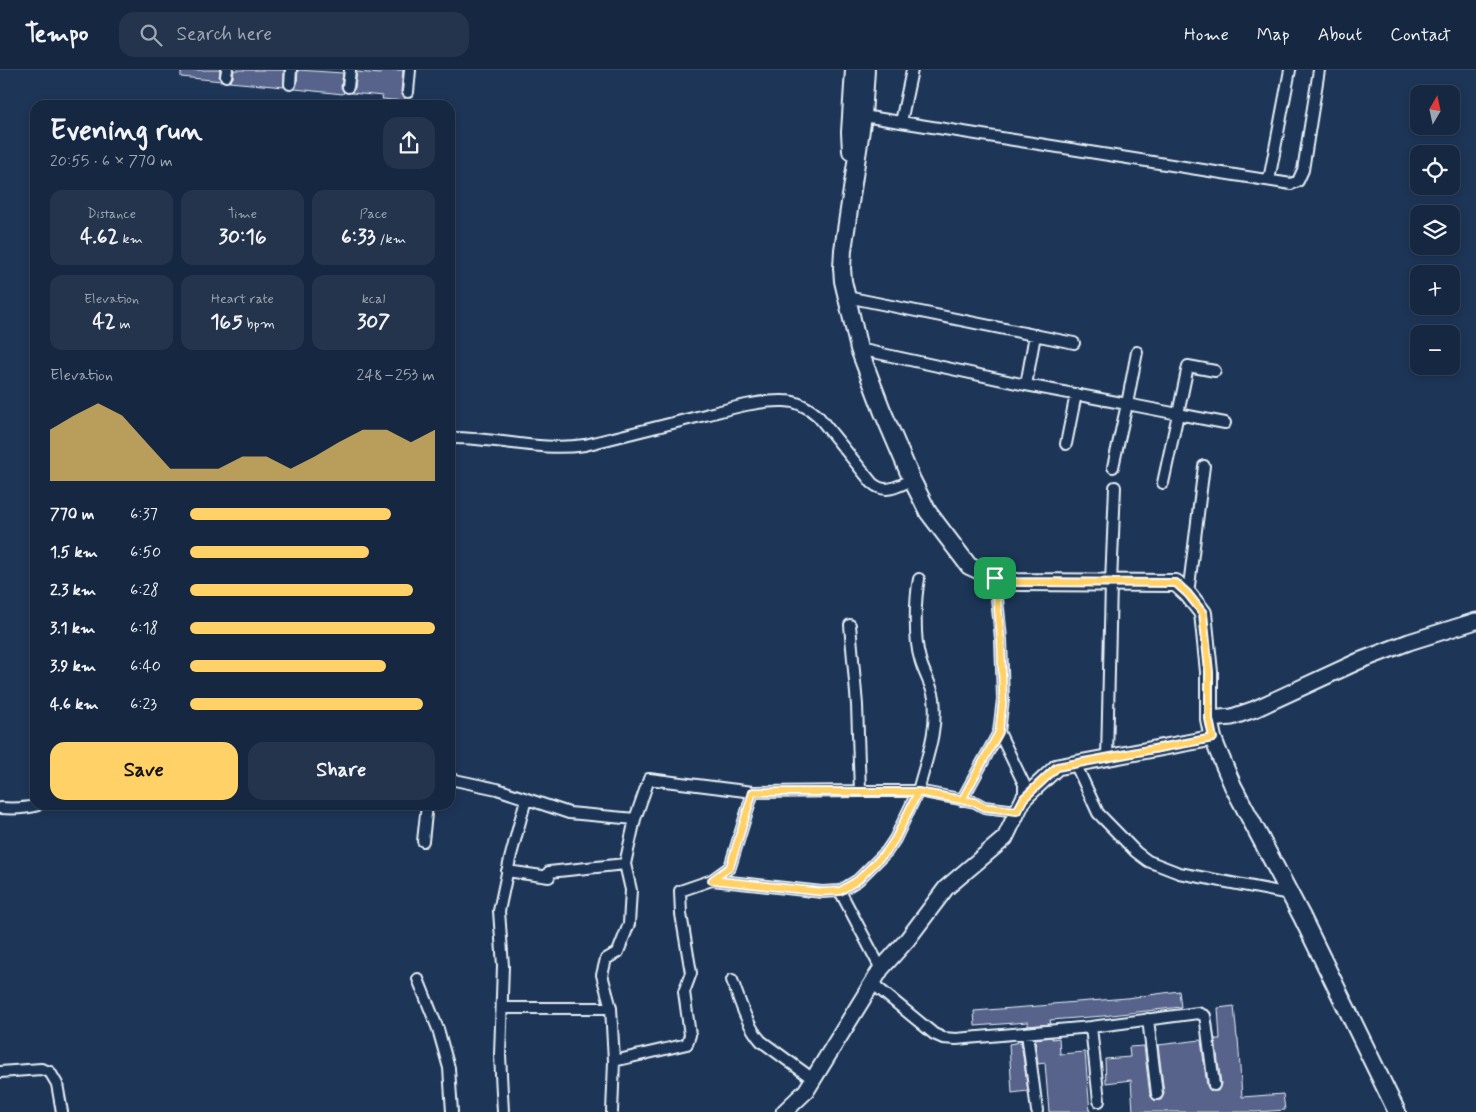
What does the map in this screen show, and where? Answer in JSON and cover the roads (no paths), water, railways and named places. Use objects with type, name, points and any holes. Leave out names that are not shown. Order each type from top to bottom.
[{"type":"main road","points":[[852,188],[850,132],[854,70]]},
{"type":"main road","points":[[866,70],[864,116],[843,250],[842,268],[858,349],[912,480],[928,512],[969,566],[995,578],[1016,582],[1176,583],[1188,594],[1203,613],[1209,672],[1209,719],[1216,745],[1233,786],[1290,894],[1397,1112]]},
{"type":"street","points":[[290,84],[291,70]]},
{"type":"street","points":[[348,87],[350,70]]},
{"type":"street","points":[[408,92],[410,70]]},
{"type":"street","points":[[902,122],[912,70]]},
{"type":"street","points":[[1272,180],[1290,70]]},
{"type":"street","points":[[864,116],[1291,184],[1298,181],[1302,170],[1319,70]]},
{"type":"street","points":[[847,297],[1074,343]]},
{"type":"street","points":[[1026,385],[1035,335]]},
{"type":"street","points":[[858,349],[1026,385],[1225,423]]},
{"type":"street","points":[[1113,466],[1137,352]]},
{"type":"street","points":[[1162,483],[1188,366],[1215,371]]},
{"type":"street","points":[[1066,444],[1076,394]]},
{"type":"street","points":[[455,438],[556,447],[585,446],[740,407],[786,401],[808,407],[818,416],[877,487],[883,490],[890,489],[912,480]]},
{"type":"street","points":[[1188,594],[1204,466]]},
{"type":"street","points":[[1106,758],[1115,487]]},
{"type":"street","points":[[962,800],[999,732],[1003,699],[1001,640],[995,578]]},
{"type":"street","points":[[712,880],[822,892],[840,891],[858,880],[887,851],[895,839],[918,792],[935,726],[934,696],[919,658],[917,590],[919,579]]},
{"type":"street","points":[[1209,719],[1232,717],[1255,709],[1360,661],[1409,642],[1476,621]]},
{"type":"street","points":[[850,625],[857,706],[860,790]]},
{"type":"street","points":[[784,1112],[806,1091],[881,969],[907,940],[946,888],[1004,838],[1020,804],[1024,784],[999,732]]},
{"type":"street","points":[[612,1112],[614,1061],[611,1008],[602,975],[606,959],[618,952],[629,924],[631,890],[625,864],[635,819],[649,779],[753,792],[860,790],[918,792],[975,802],[984,807],[1020,804],[1057,767],[1106,758],[1216,745]]},
{"type":"street","points":[[1076,764],[1098,813],[1148,862],[1179,873],[1290,894]]},
{"type":"street","points":[[455,780],[497,789],[569,813],[635,819]]},
{"type":"street","points":[[614,1061],[687,1044],[690,1035],[684,992],[691,973],[681,914],[680,891],[712,880],[730,867],[753,792]]},
{"type":"street","points":[[502,1112],[500,1055],[503,966],[499,911],[507,871],[526,799]]},
{"type":"street","points":[[0,808],[30,807]]},
{"type":"street","points":[[423,841],[426,810]]},
{"type":"street","points":[[507,871],[549,874],[625,864]]},
{"type":"street","points":[[840,891],[881,969]]},
{"type":"street","points":[[418,979],[438,1029],[450,1068],[452,1112]]},
{"type":"street","points":[[732,980],[756,1034],[761,1040],[813,1079]]},
{"type":"street","points":[[872,983],[934,1034],[943,1038],[973,1038],[1090,1027],[1198,1013],[1205,1016],[1214,1085]]},
{"type":"street","points":[[502,1008],[611,1008]]},
{"type":"street","points":[[1148,1018],[1158,1094]]},
{"type":"street","points":[[1090,1027],[1100,1101]]},
{"type":"street","points":[[1027,1033],[1037,1111]]},
{"type":"street","points":[[0,1072],[41,1069],[50,1072],[56,1084],[62,1112]]}]
